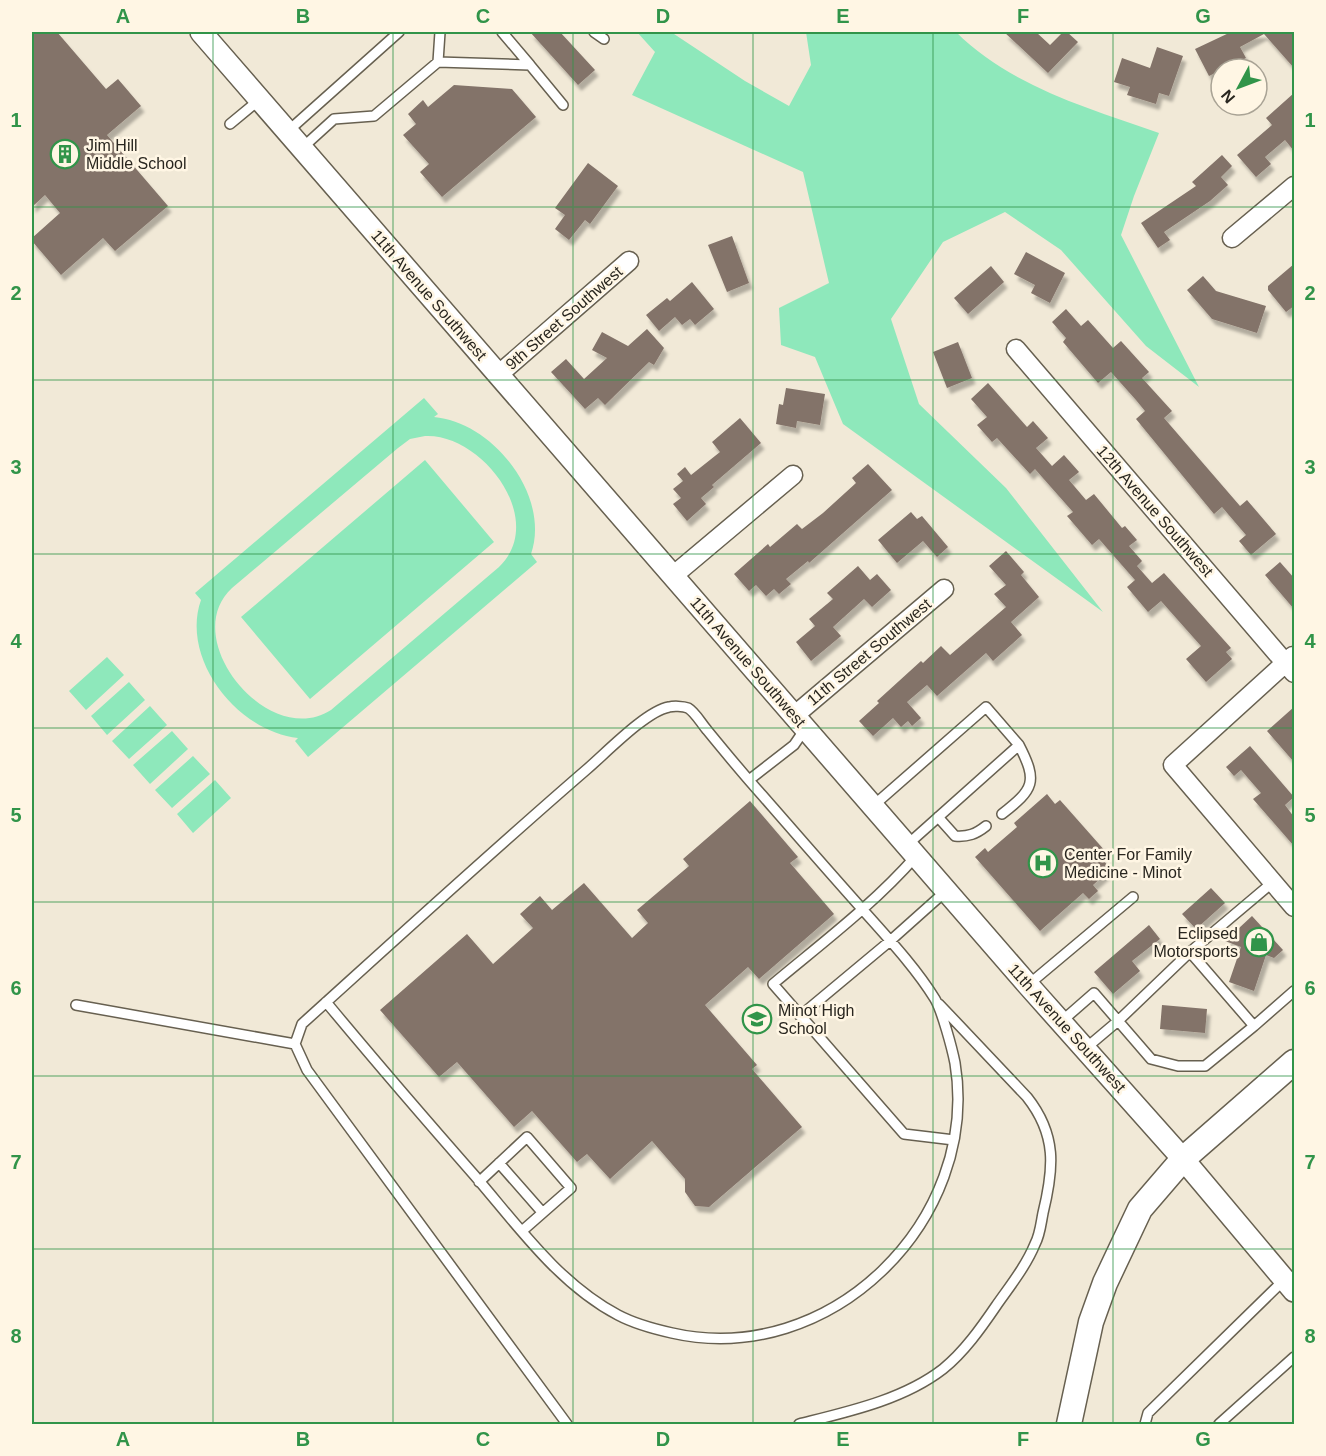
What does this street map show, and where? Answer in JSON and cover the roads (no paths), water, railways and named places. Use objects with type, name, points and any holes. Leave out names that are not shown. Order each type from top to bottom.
[{"type":"main road","points":[[1069,1425],[1091,1322],[1105,1283],[1140,1209],[1183,1159],[1294,1062]]},
{"type":"street","name":"11th Avenue Southwest","points":[[204,33],[259,100],[674,575],[946,891],[1183,1159],[1289,1285]]},
{"type":"street","points":[[1232,238],[1294,186]]},
{"type":"street","name":"9th Street Southwest","points":[[498,375],[629,261]]},
{"type":"street","name":"12th Avenue Southwest","points":[[1016,349],[1291,663]]},
{"type":"street","points":[[674,575],[793,475]]},
{"type":"street","name":"11th Street Southwest","points":[[800,722],[944,589]]},
{"type":"street","points":[[1291,663],[1173,765],[1294,907]]},
{"type":"lane","points":[[287,132],[399,32]]},
{"type":"lane","points":[[438,62],[440,32]]},
{"type":"lane","points":[[502,32],[563,105]]},
{"type":"lane","points":[[594,32],[604,39]]},
{"type":"lane","points":[[302,149],[334,119],[374,116],[438,62],[530,65]]},
{"type":"lane","points":[[230,124],[259,100]]},
{"type":"lane","points":[[567,1425],[307,1070],[295,1044],[302,1024],[474,867],[653,713],[673,705],[689,709],[890,941],[937,1002],[1027,1097],[1040,1113],[1048,1136],[1050,1186],[1036,1243],[978,1333],[943,1369],[907,1390],[864,1408],[799,1425]]},
{"type":"lane","points":[[873,806],[986,707],[1019,745],[1030,766],[1032,779],[1018,801],[1002,814]]},
{"type":"lane","points":[[749,780],[794,745],[800,722]]},
{"type":"lane","points":[[954,1140],[904,1134],[773,984],[862,909],[938,817],[1019,745]]},
{"type":"lane","points":[[938,817],[955,836],[966,837],[979,832],[986,826]]},
{"type":"lane","points":[[1086,1048],[1118,1021],[1190,952],[1273,882]]},
{"type":"lane","points":[[800,1016],[946,891]]},
{"type":"lane","points":[[1028,985],[1133,897]]},
{"type":"lane","points":[[1190,952],[1254,1026]]},
{"type":"lane","points":[[1062,1022],[1094,993],[1151,1059],[1178,1066],[1205,1066],[1294,991]]},
{"type":"lane","points":[[326,1002],[479,1182],[559,1271],[592,1299],[621,1317],[653,1329],[697,1339],[748,1338],[804,1323],[848,1300],[883,1272],[917,1230],[939,1190],[954,1140],[957,1102],[955,1062],[937,1002]]},
{"type":"lane","points":[[76,1005],[295,1044]]},
{"type":"lane","points":[[479,1182],[527,1137],[564,1179],[571,1188],[522,1231]]},
{"type":"lane","points":[[500,1163],[542,1212]]},
{"type":"lane","points":[[1145,1425],[1148,1413],[1289,1285]]},
{"type":"lane","points":[[1219,1425],[1294,1357]]},
{"type":"place","name":"Jim Hill Middle School","points":[[65,154]]},
{"type":"place","name":"Center For Family Medicine - Minot","points":[[1043,863]]},
{"type":"place","name":"Eclipsed Motorsports","points":[[1259,942]]},
{"type":"place","name":"Minot High School","points":[[757,1019]]}]
